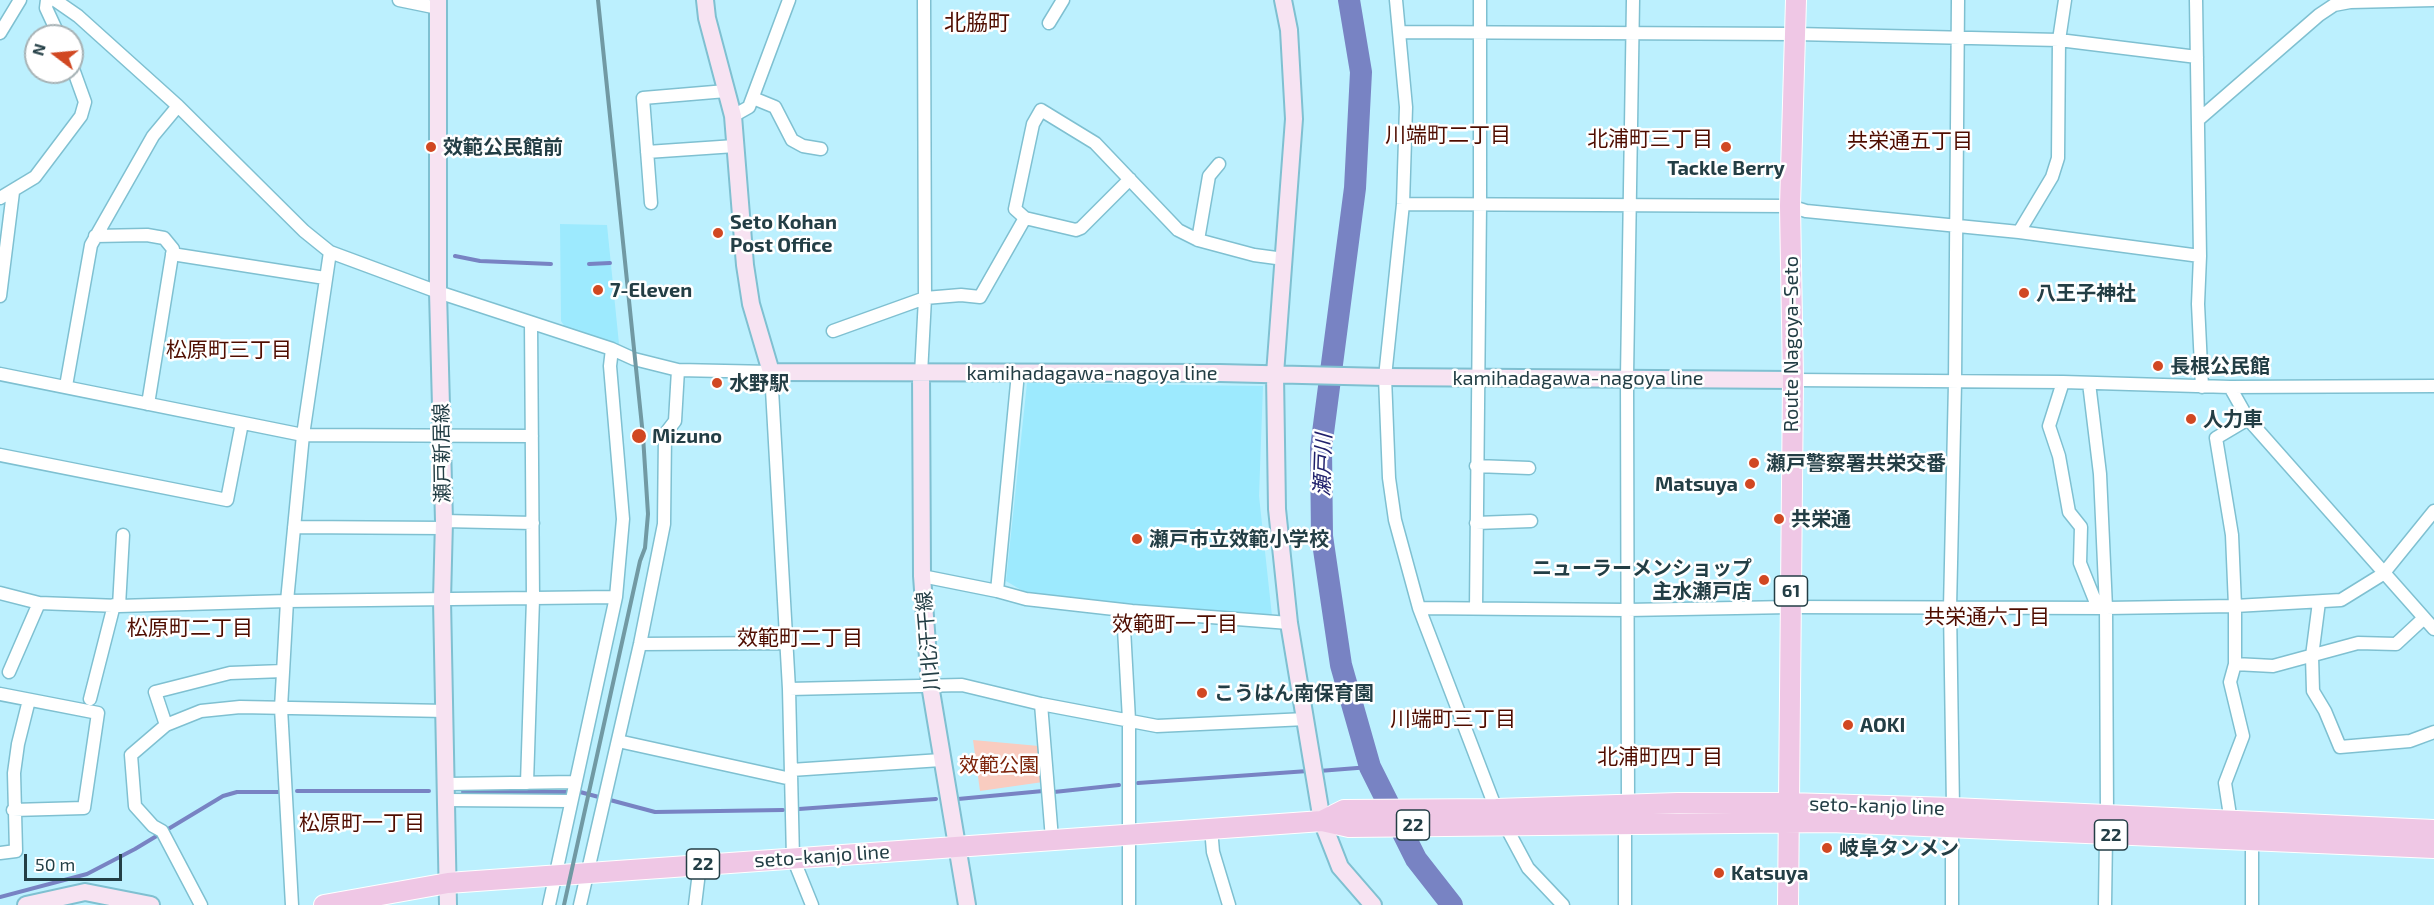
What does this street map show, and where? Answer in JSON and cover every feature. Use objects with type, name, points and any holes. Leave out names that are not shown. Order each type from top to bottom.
[{"type":"main road","name":"Route Nagoya-Seto","points":[[1788,905],[1792,380],[1790,206],[1796,0]]},
{"type":"main road","name":"seto-kanjo line","points":[[324,905],[448,883],[957,845],[1322,821],[1349,827],[1500,817],[1953,808],[2252,841],[2434,848]]},
{"type":"main road","name":"seto-kanjo line","points":[[1788,813],[1952,828],[2231,822],[2434,830]]},
{"type":"street","points":[[0,33],[20,0]]},
{"type":"street","points":[[47,0],[46,8],[53,24]]},
{"type":"street","points":[[55,0],[78,16],[178,105],[304,231],[330,252],[438,292],[612,349],[627,357],[678,370],[771,372]]},
{"type":"street","points":[[399,0],[438,4]]},
{"type":"street","points":[[705,0],[707,18],[733,116],[745,264],[751,304],[771,372],[789,689],[793,858],[812,905]]},
{"type":"street","points":[[733,116],[749,107],[789,0]]},
{"type":"street","points":[[921,374],[925,298],[924,0]]},
{"type":"street","points":[[1048,23],[1063,0]]},
{"type":"street","points":[[1283,0],[1289,30],[1294,119],[1275,374],[1276,500],[1290,624],[1322,821],[1340,867],[1373,905]]},
{"type":"street","points":[[1396,0],[1406,107],[1403,204],[1385,377],[1389,478],[1395,519],[1419,608],[1500,817],[1528,868],[1563,905]]},
{"type":"street","points":[[1476,608],[1480,0]]},
{"type":"street","points":[[1625,905],[1627,377],[1633,0]]},
{"type":"street","points":[[1953,808],[1950,608],[1955,382],[1958,0]]},
{"type":"street","points":[[2019,232],[2052,177],[2058,158],[2059,40],[2065,0]]},
{"type":"street","points":[[2196,0],[2198,304],[2202,387]]},
{"type":"street","points":[[2198,120],[2319,15],[2334,5],[2350,2],[2434,0]]},
{"type":"street","name":"瀬戸新居線","points":[[438,4],[438,292],[444,524],[442,600],[446,711],[448,905]]},
{"type":"street","points":[[1400,32],[1796,34],[2059,40],[2197,57]]},
{"type":"street","points":[[0,198],[14,192],[36,177],[81,116],[85,102],[78,84]]},
{"type":"street","points":[[651,203],[643,98],[726,91]]},
{"type":"street","points":[[753,98],[775,107],[792,140],[803,146],[821,149]]},
{"type":"street","points":[[66,386],[91,245],[153,136],[178,105]]},
{"type":"street","points":[[1130,179],[1081,228],[1076,230],[1025,218],[1015,209],[1033,124],[1041,110],[1095,143],[1130,179],[1178,230],[1198,240],[1254,255],[1284,259]]},
{"type":"street","points":[[647,152],[735,146]]},
{"type":"street","points":[[1198,240],[1209,176],[1218,164]]},
{"type":"street","points":[[0,291],[14,192]]},
{"type":"street","points":[[1403,204],[1790,206],[1806,212],[2019,232],[2199,256]]},
{"type":"street","points":[[833,331],[925,298],[961,295],[980,297],[1025,218]]},
{"type":"street","points":[[95,236],[147,235],[164,238],[173,249],[148,404]]},
{"type":"street","points":[[292,905],[281,708],[287,601],[303,435],[330,252]]},
{"type":"street","points":[[172,254],[325,278]]},
{"type":"street","points":[[527,783],[533,599],[531,323]]},
{"type":"street","points":[[549,905],[616,597],[624,519],[610,366],[612,349]]},
{"type":"street","points":[[580,905],[640,644],[664,524],[665,434],[675,421],[678,370]]},
{"type":"street","name":"kamihadagawa-nagoya line","points":[[771,372],[1275,374],[1792,380]]},
{"type":"street","points":[[997,591],[1018,373]]},
{"type":"street","points":[[0,374],[303,435],[532,436]]},
{"type":"street","name":"川北汗干線","points":[[921,374],[922,576],[930,685],[967,905]]},
{"type":"street","points":[[1792,380],[2063,382],[2202,387],[2434,386]]},
{"type":"street","points":[[2063,382],[2049,426],[2059,456],[2069,512],[2081,527],[2080,562],[2102,608]]},
{"type":"street","points":[[2089,383],[2100,474],[2106,826],[2105,905]]},
{"type":"street","points":[[2230,387],[2248,419],[2434,629]]},
{"type":"street","points":[[2231,822],[2225,783],[2242,736],[2230,682],[2235,664],[2232,535],[2216,438],[2248,419]]},
{"type":"street","points":[[0,455],[227,500],[242,423]]},
{"type":"street","points":[[1476,466],[1529,468]]},
{"type":"street","points":[[1419,608],[1627,610],[1790,607],[2102,608],[2235,606],[2341,600],[2383,574],[2434,511]]},
{"type":"street","points":[[1476,522],[1531,522]]},
{"type":"street","points":[[294,526],[533,523]]},
{"type":"street","points":[[90,699],[116,605],[123,534]]},
{"type":"street","points":[[922,576],[1026,599],[1123,610],[1290,624]]},
{"type":"street","points":[[0,593],[39,603],[116,605],[616,597]]},
{"type":"street","points":[[2319,602],[2312,656],[2313,691],[2325,711],[2340,747],[2410,741],[2434,732]]},
{"type":"street","points":[[9,672],[39,603]]},
{"type":"street","points":[[1123,610],[1129,720],[1129,905]]},
{"type":"street","points":[[2235,664],[2273,666],[2358,643],[2396,644],[2424,618]]},
{"type":"street","points":[[640,644],[786,644]]},
{"type":"street","points":[[166,725],[155,692],[230,673],[283,671]]},
{"type":"street","points":[[789,689],[962,685],[1041,704],[1157,726],[1306,719]]},
{"type":"street","points":[[0,694],[98,713],[84,808],[13,810]]},
{"type":"street","points":[[0,853],[16,851],[13,810],[14,773],[18,744],[29,700]]},
{"type":"street","points":[[1041,704],[1052,839]]},
{"type":"street","points":[[201,905],[164,834],[153,826],[135,806],[131,754],[166,725],[201,711],[240,707],[446,711]]},
{"type":"street","points":[[618,741],[791,775],[941,760]]},
{"type":"street","points":[[447,792],[527,783],[575,783]]},
{"type":"street","points":[[447,792],[572,799]]},
{"type":"street","points":[[1211,828],[1213,852],[1229,905]]},
{"type":"street","points":[[1952,828],[1952,905]]},
{"type":"street","points":[[2252,841],[2252,905]]},
{"type":"street","points":[[695,905],[700,864]]},
{"type":"street","points":[[26,905],[72,900],[85,892],[151,905]]},
{"type":"shaded area","points":[[560,224],[607,225],[619,344],[565,327],[561,321]]},
{"type":"shaded area","name":"瀬戸市立效範小学校","points":[[1027,383],[1263,386],[1259,496],[1272,616],[1131,606],[1028,594],[1006,581]]},
{"type":"green space","name":"效範公園","points":[[973,740],[1039,746],[1043,782],[980,791]]},
{"type":"waterway","name":"瀬戸川","points":[[1349,0],[1361,72],[1355,188],[1321,448],[1322,536],[1341,665],[1370,767],[1416,859],[1452,905]]},
{"type":"waterway","points":[[455,256],[480,261],[551,264]]},
{"type":"waterway","points":[[589,264],[610,263]]},
{"type":"waterway","points":[[1319,771],[1370,767]]},
{"type":"waterway","points":[[1138,783],[1308,771]]},
{"type":"waterway","points":[[1054,792],[1119,785]]},
{"type":"waterway","points":[[297,791],[429,791]]},
{"type":"waterway","points":[[958,799],[1043,791]]},
{"type":"waterway","points":[[0,897],[87,874],[135,849],[223,796],[237,792],[278,792]]},
{"type":"waterway","points":[[463,792],[580,792],[655,812],[783,810]]},
{"type":"waterway","points":[[799,809],[936,799]]},
{"type":"railway","points":[[564,905],[640,561],[645,548],[648,514],[643,436],[598,0]]},
{"type":"place","name":"效範公民館前","points":[[431,147]]},
{"type":"place","name":"Tackle Berry","points":[[1726,147]]},
{"type":"place","name":"Seto Kohan Post Office","points":[[718,233]]},
{"type":"place","name":"7-Eleven","points":[[598,290]]},
{"type":"place","name":"八王子神社","points":[[2024,293]]},
{"type":"place","name":"長根公民館","points":[[2158,366]]},
{"type":"place","name":"水野駅","points":[[717,383]]},
{"type":"place","name":"人力車","points":[[2191,419]]},
{"type":"place","name":"Mizuno","points":[[639,436]]},
{"type":"place","name":"瀬戸警察署共栄交番","points":[[1754,463]]},
{"type":"place","name":"Matsuya","points":[[1750,484]]},
{"type":"place","name":"共栄通","points":[[1779,519]]},
{"type":"place","name":"瀬戸市立效範小学校","points":[[1137,539]]},
{"type":"place","name":"ニューラーメンショップ 主水瀬戸店","points":[[1764,580]]},
{"type":"place","name":"こうはん南保育園","points":[[1202,693]]},
{"type":"place","name":"AOKI","points":[[1848,725]]},
{"type":"place","name":"岐阜タンメン","points":[[1827,848]]},
{"type":"place","name":"Katsuya","points":[[1719,873]]},
{"type":"district","name":"北脇町","points":[[977,23]]},
{"type":"district","name":"川端町二丁目","points":[[1448,135]]},
{"type":"district","name":"北浦町三丁目","points":[[1650,139]]},
{"type":"district","name":"共栄通五丁目","points":[[1910,141]]},
{"type":"district","name":"松原町三丁目","points":[[229,350]]},
{"type":"district","name":"共栄通六丁目","points":[[1987,617]]},
{"type":"district","name":"效範町一丁目","points":[[1175,624]]},
{"type":"district","name":"松原町二丁目","points":[[190,628]]},
{"type":"district","name":"效範町二丁目","points":[[800,638]]},
{"type":"district","name":"川端町三丁目","points":[[1453,719]]},
{"type":"district","name":"北浦町四丁目","points":[[1660,757]]},
{"type":"district","name":"松原町一丁目","points":[[362,823]]}]
